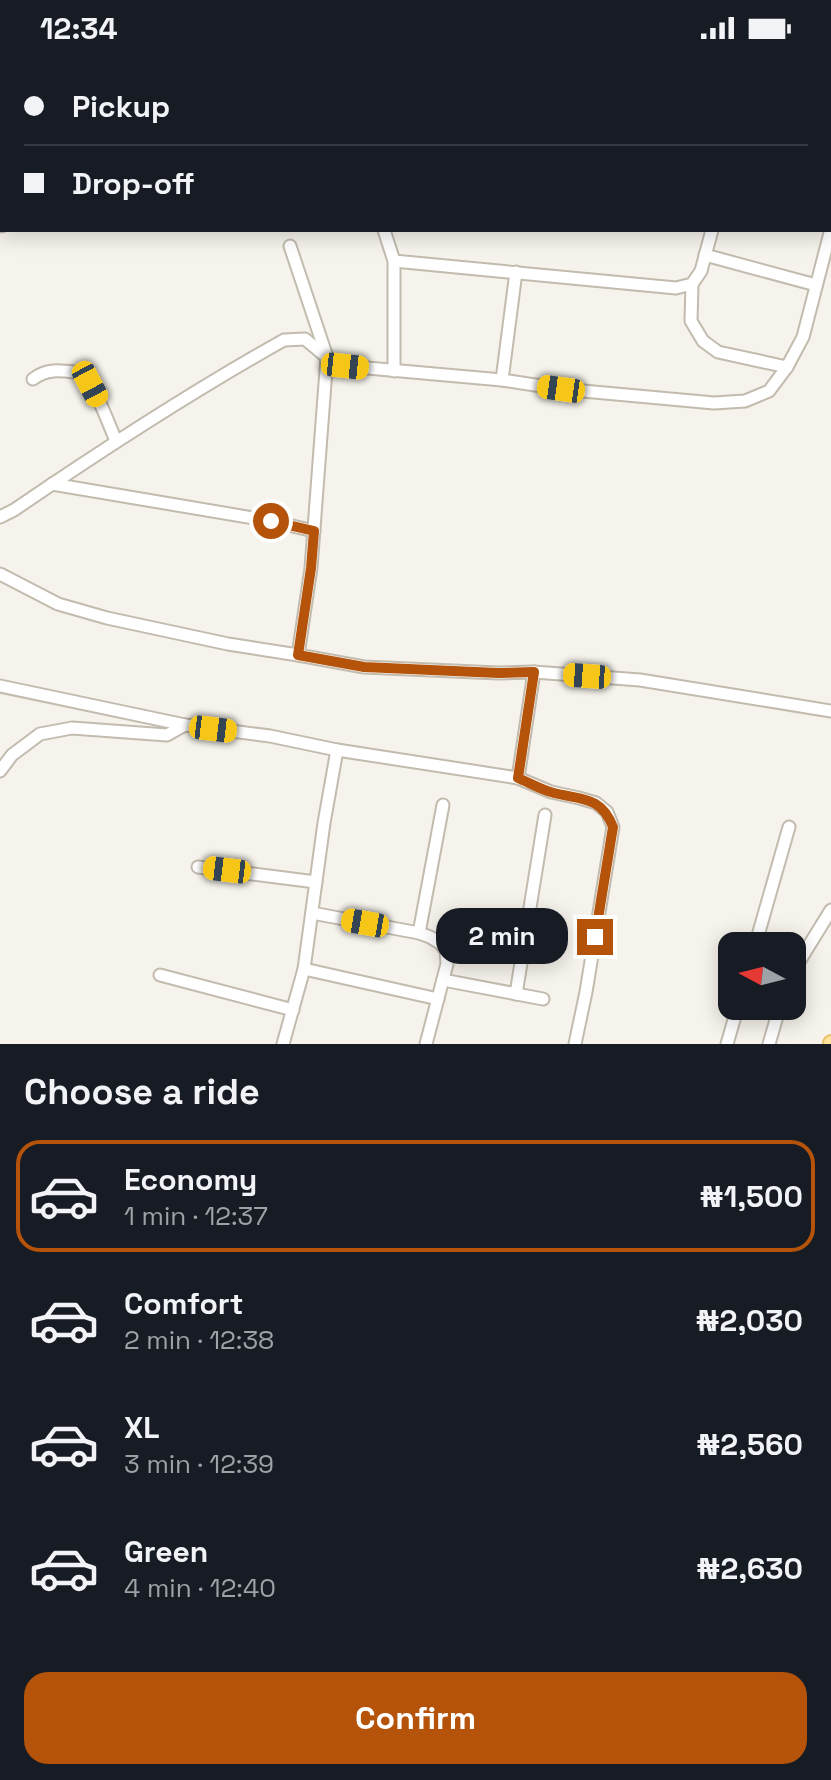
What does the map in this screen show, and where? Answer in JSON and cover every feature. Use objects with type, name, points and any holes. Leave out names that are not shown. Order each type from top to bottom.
[{"type":"street","points":[[385,232],[394,261],[394,371]]},
{"type":"street","points":[[711,232],[701,271],[692,284],[691,321],[703,341],[718,352],[787,367]]},
{"type":"street","points":[[0,517],[225,373],[284,340],[305,339],[335,364],[714,403],[745,401],[769,391],[787,367],[803,337],[830,232]]},
{"type":"street","points":[[290,246],[327,357],[311,568],[298,655]]},
{"type":"street","points":[[705,255],[816,285]]},
{"type":"street","points":[[394,261],[676,288],[692,284]]},
{"type":"street","points":[[502,380],[516,272]]},
{"type":"street","points":[[33,379],[42,372],[60,370],[81,373],[103,409],[116,441]]},
{"type":"street","points":[[52,484],[314,531]]},
{"type":"street","points":[[0,574],[58,604],[107,618],[228,644],[364,667],[534,672],[640,680],[831,711]]},
{"type":"street","points":[[518,778],[534,672]]},
{"type":"street","points":[[0,686],[185,725],[270,736],[337,750],[518,778],[551,792],[596,803],[607,812],[613,827],[575,1044]]},
{"type":"street","points":[[0,771],[12,755],[40,734],[72,728],[167,735],[185,725]]},
{"type":"street","points":[[283,1044],[304,969],[337,750]]},
{"type":"street","points":[[419,933],[443,805]]},
{"type":"street","points":[[516,994],[545,815]]},
{"type":"street","points":[[759,932],[789,827]]},
{"type":"street","points":[[198,867],[316,882]]},
{"type":"street","points":[[806,950],[831,910]]},
{"type":"street","points":[[312,913],[419,933],[440,943],[446,951],[447,964],[426,1044]]},
{"type":"street","points":[[304,969],[438,999]]},
{"type":"street","points":[[160,975],[293,1010]]},
{"type":"street","points":[[443,980],[543,999]]},
{"type":"street","points":[[727,1044],[734,1020]]},
{"type":"street","points":[[769,1044],[776,1020]]},
{"type":"route","points":[[271,521],[314,531],[298,655],[364,667],[534,672],[518,778],[551,792],[596,803],[607,812],[613,827],[595,937]]}]
